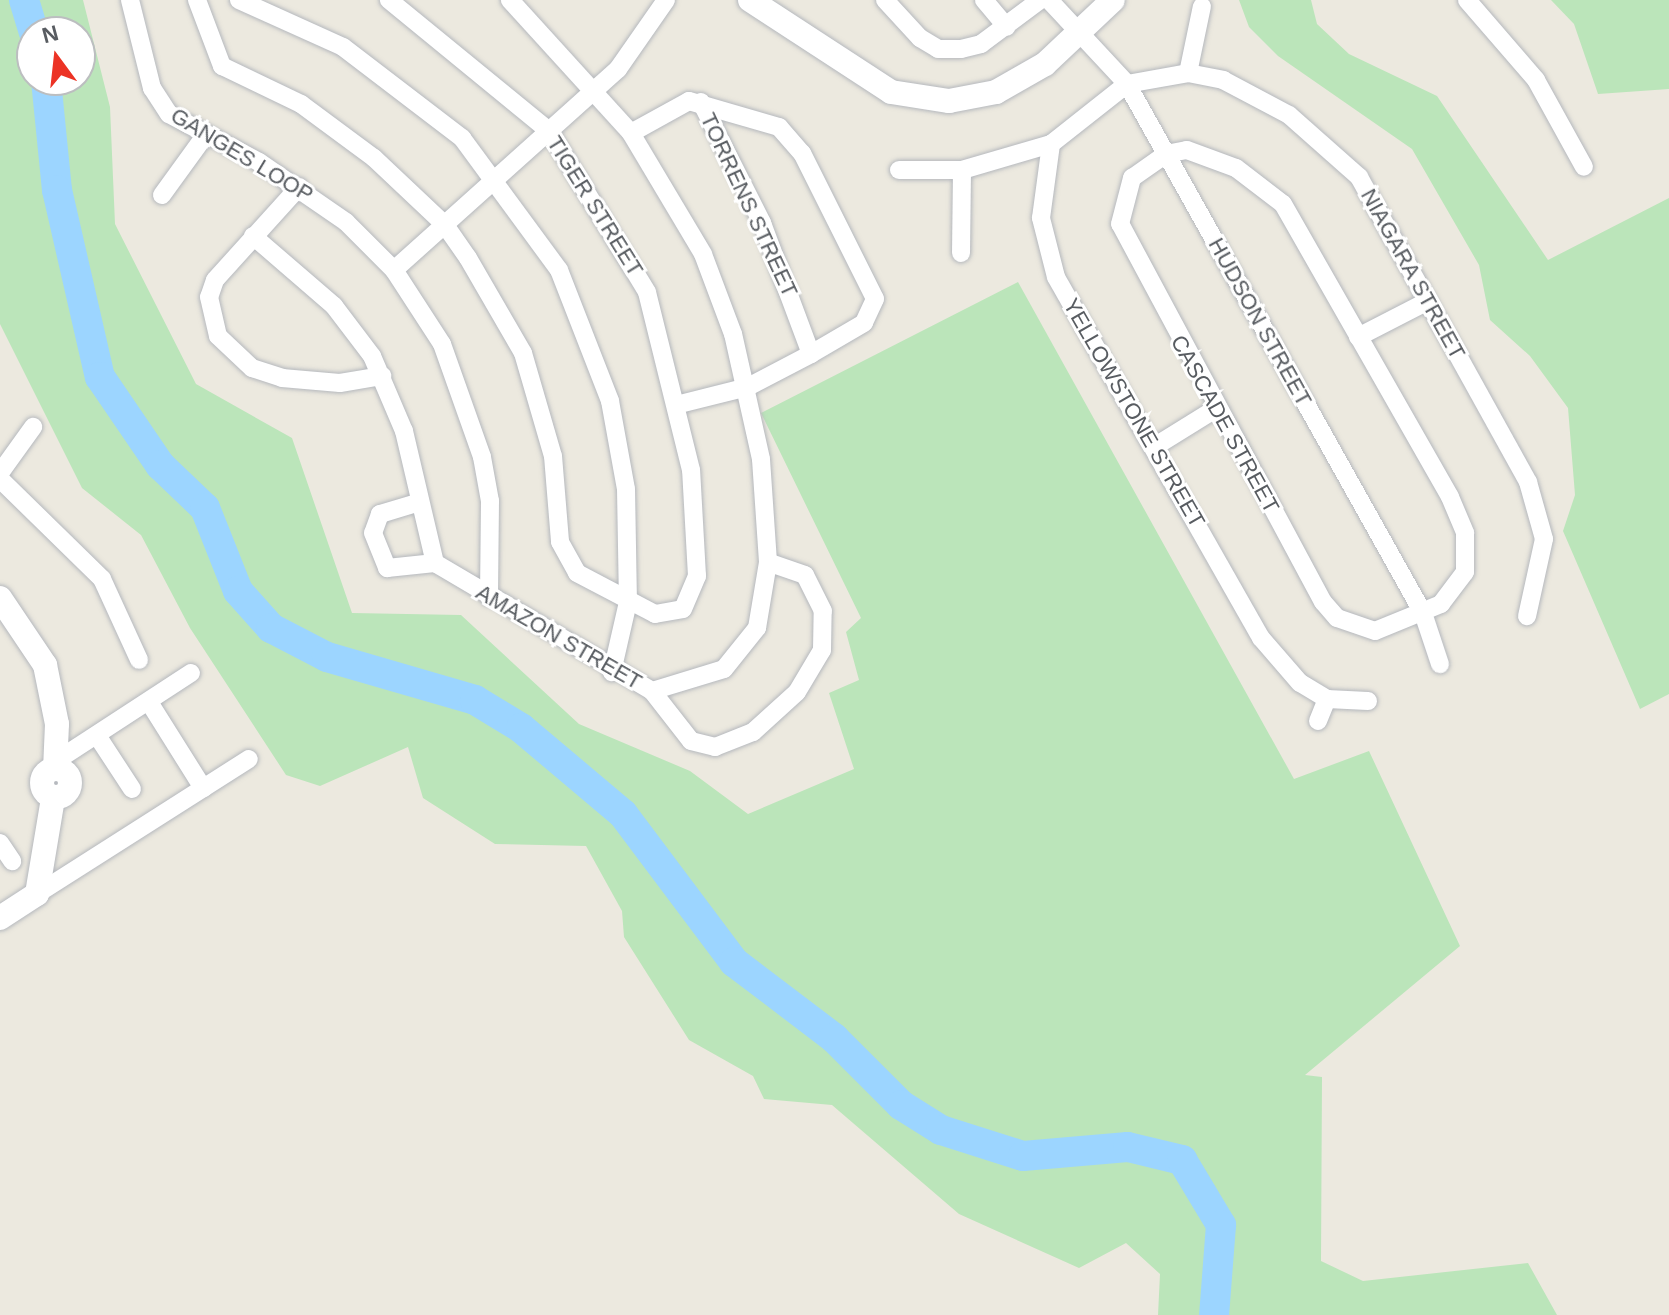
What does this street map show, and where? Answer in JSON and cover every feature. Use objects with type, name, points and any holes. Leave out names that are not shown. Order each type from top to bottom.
[{"type":"street","name":"GANGES LOOP","points":[[130,0],[159,102],[204,137],[299,187],[394,270],[442,344],[482,457],[490,501],[489,597]]},
{"type":"street","points":[[197,0],[222,66],[301,104],[374,158],[445,225],[523,353],[553,456],[566,558],[628,602]]},
{"type":"street","points":[[239,0],[378,69],[497,178],[559,270],[610,401],[626,489],[628,602],[612,672]]},
{"type":"street","name":"TIGER STREET","points":[[389,0],[549,131],[647,292],[680,404],[696,531],[693,598],[671,615],[628,602]]},
{"type":"street","points":[[510,0],[597,87]]},
{"type":"street","points":[[750,0],[891,92],[949,101],[996,92],[1045,64],[1113,0]]},
{"type":"street","points":[[885,0],[938,49],[981,44],[1040,0]]},
{"type":"street","points":[[984,0],[1007,27]]},
{"type":"street","name":"HUDSON STREET","points":[[1049,0],[1127,84],[1423,613],[1440,664]]},
{"type":"street","points":[[1467,0],[1536,80],[1584,167]]},
{"type":"street","points":[[394,270],[597,87],[659,3]]},
{"type":"street","points":[[1188,73],[1202,6]]},
{"type":"street","name":"NIAGARA STREET","points":[[1127,84],[1188,73],[1258,96],[1341,157],[1426,302],[1518,442],[1544,539],[1527,616]]},
{"type":"street","points":[[899,170],[962,170],[1051,144],[1127,84]]},
{"type":"street","name":"AMAZON STREET","points":[[435,563],[612,672],[652,691],[702,680],[743,651],[757,628],[768,562],[748,387],[703,254],[631,133],[597,87]]},
{"type":"street","points":[[631,133],[669,107],[701,102],[768,122],[793,138],[873,289],[874,309],[864,323],[748,387],[680,404]]},
{"type":"street","name":"TORRENS STREET","points":[[701,102],[762,223],[811,354]]},
{"type":"street","points":[[162,195],[204,137]]},
{"type":"street","name":"YELLOWSTONE STREET","points":[[1051,144],[1042,192],[1044,246],[1261,638],[1300,683],[1327,699]]},
{"type":"street","name":"CASCADE STREET","points":[[1166,154],[1213,157],[1283,204],[1358,337],[1465,533],[1465,572],[1457,590],[1423,613],[1375,631],[1337,618],[1217,408],[1120,224],[1132,178],[1166,154]]},
{"type":"street","points":[[961,253],[962,170]]},
{"type":"street","points":[[299,187],[253,236],[209,297],[218,336],[231,352],[252,368],[310,383],[382,376]]},
{"type":"street","points":[[253,236],[334,306],[382,376],[404,431],[435,563],[387,568],[373,533],[380,514],[420,502]]},
{"type":"street","points":[[1358,337],[1426,302]]},
{"type":"street","points":[[1154,447],[1217,408]]},
{"type":"street","points":[[0,473],[33,427]]},
{"type":"street","points":[[0,479],[102,579],[139,660]]},
{"type":"street","points":[[652,691],[691,741],[715,747],[753,732],[797,692],[822,650],[823,611],[805,575],[768,562]]},
{"type":"street","points":[[0,598],[45,665],[55,708],[56,765]]},
{"type":"street","points":[[37,894],[53,798],[41,782],[56,765],[191,673]]},
{"type":"street","points":[[1318,721],[1327,699],[1368,701]]},
{"type":"street","points":[[149,702],[203,788]]},
{"type":"street","points":[[98,737],[132,789]]},
{"type":"street","points":[[0,918],[249,759]]},
{"type":"street","points":[[0,843],[12,861]]},
{"type":"green space","points":[[0,0],[83,0],[87,16],[16,16],[16,96],[96,96],[96,52],[110,107],[115,224],[196,384],[292,438],[352,613],[461,615],[579,724],[690,771],[748,814],[854,769],[829,693],[859,680],[846,632],[861,618],[761,413],[1018,282],[1294,779],[1369,751],[1460,946],[1305,1075],[1322,1077],[1321,1261],[1363,1281],[1528,1263],[1557,1315],[1158,1315],[1160,1274],[1126,1243],[1079,1268],[959,1214],[832,1105],[764,1099],[753,1076],[689,1040],[624,937],[622,911],[586,846],[495,844],[423,798],[408,747],[320,786],[286,775],[190,628],[141,535],[82,488],[0,324]]},
{"type":"green space","points":[[1239,0],[1311,0],[1317,24],[1349,54],[1437,96],[1548,260],[1669,198],[1669,694],[1640,709],[1563,531],[1575,495],[1568,408],[1530,356],[1490,320],[1479,265],[1412,149],[1278,56],[1249,27]]},
{"type":"green space","points":[[1551,0],[1669,0],[1669,89],[1598,94],[1574,24]]},
{"type":"waterway","points":[[24,0],[29,16]]},
{"type":"waterway","points":[[48,96],[57,190],[100,377],[160,465],[205,508],[238,591],[271,628],[327,657],[475,700],[521,728],[623,814],[734,962],[834,1038],[901,1105],[941,1130],[1023,1156],[1128,1147],[1182,1160],[1221,1225],[1214,1315]]}]
